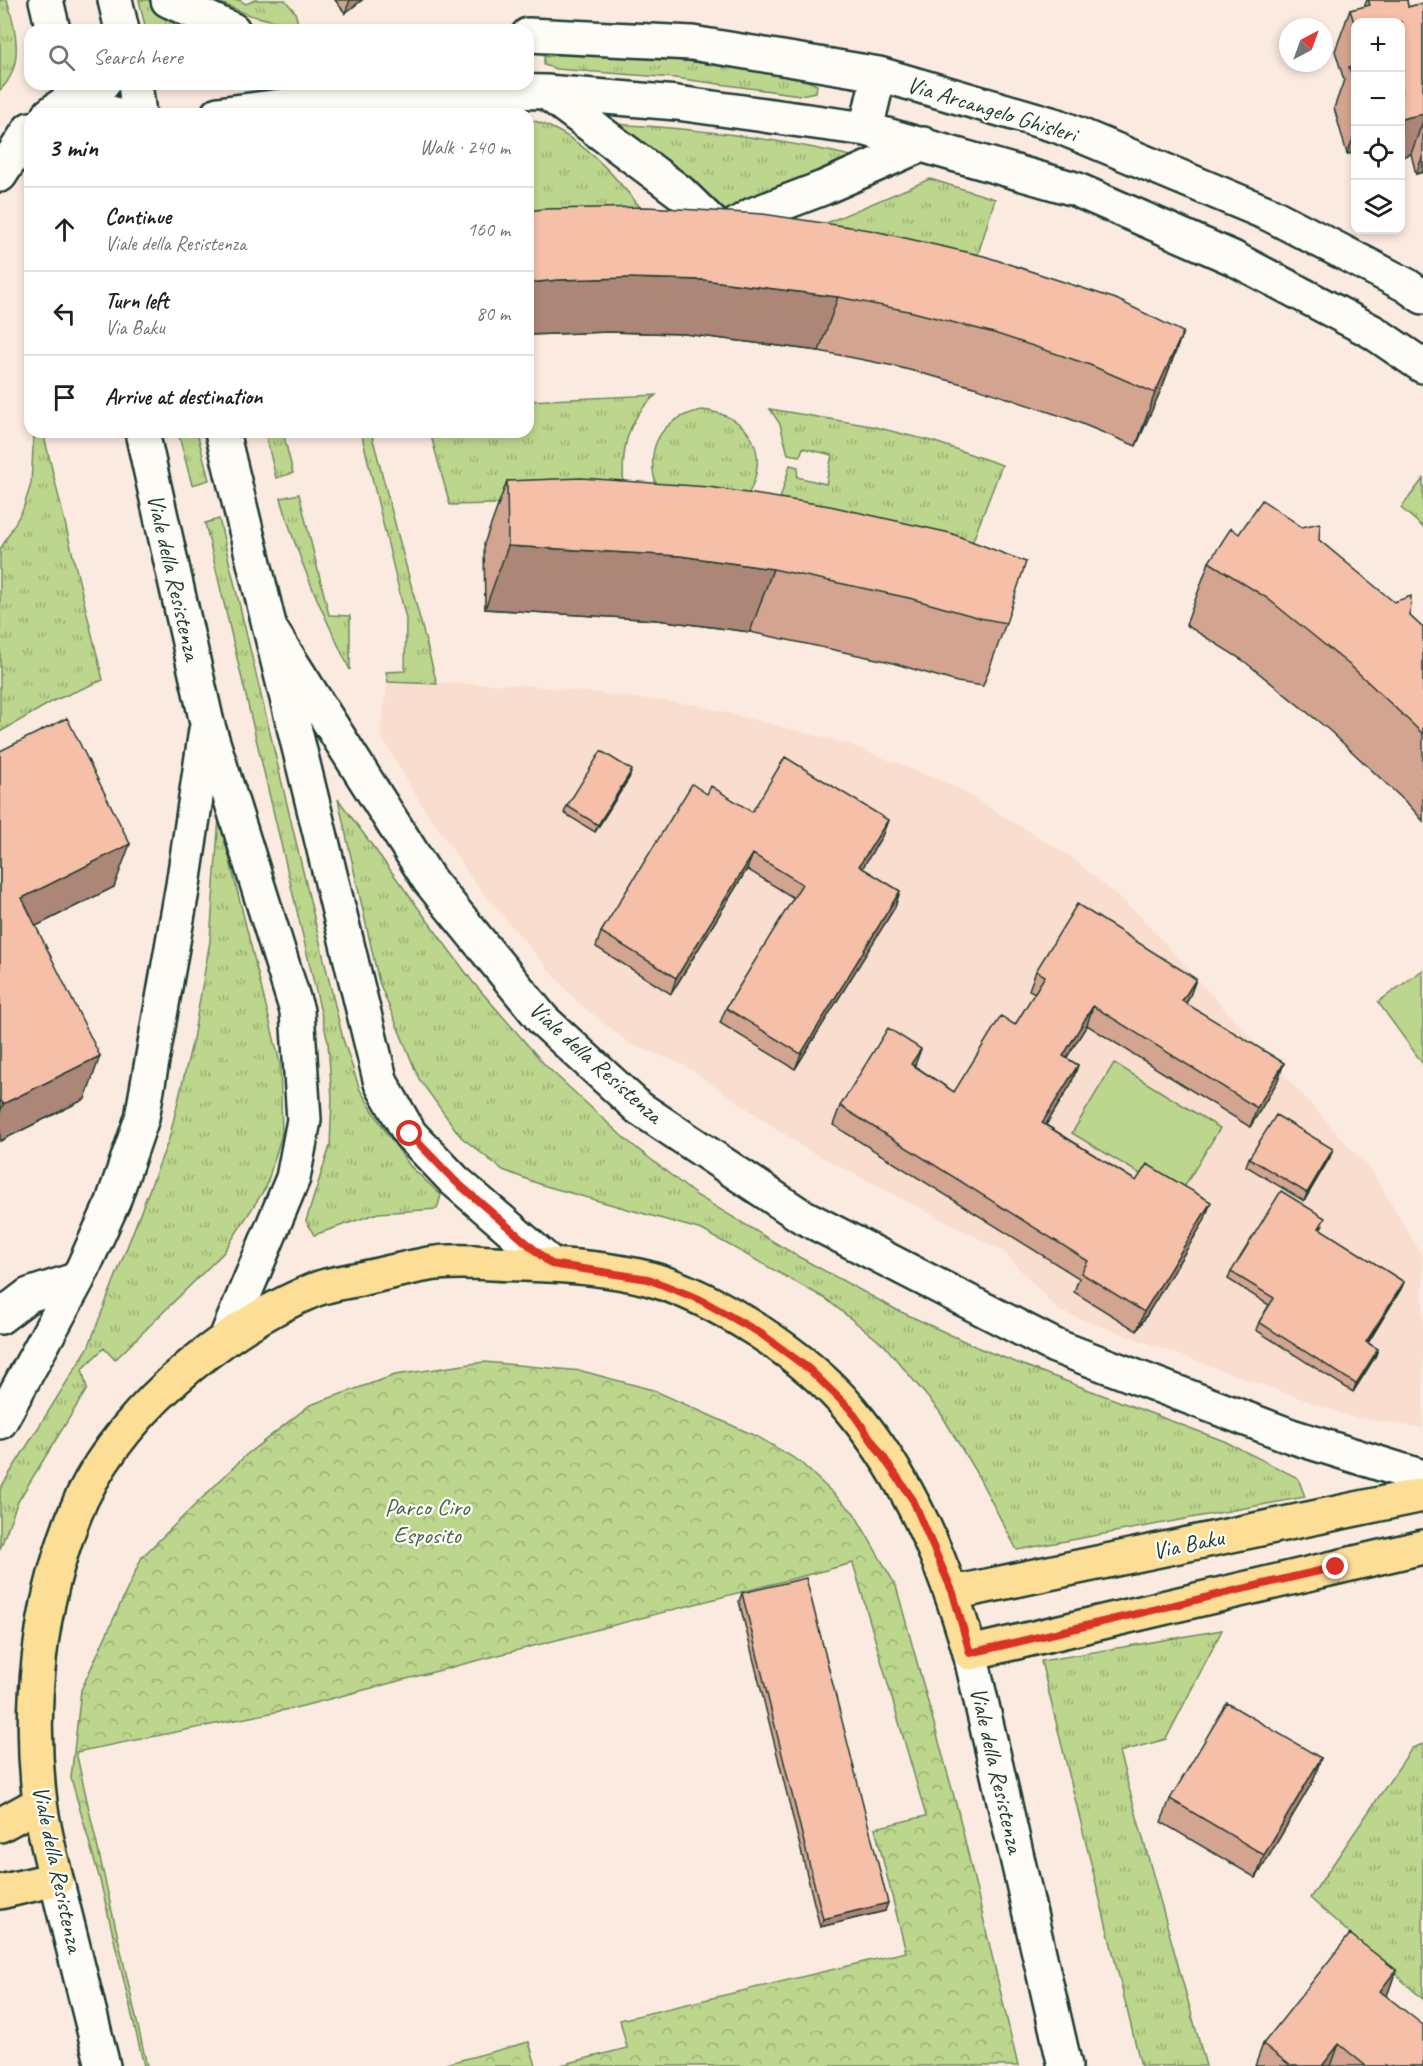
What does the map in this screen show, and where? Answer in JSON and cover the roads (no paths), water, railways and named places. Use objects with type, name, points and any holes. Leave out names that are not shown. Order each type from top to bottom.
[{"type":"main road","name":"Viale della Resistenza","points":[[56,1879],[40,1803],[34,1711],[44,1627],[57,1570],[74,1515],[96,1472],[126,1432],[195,1360],[272,1310],[317,1288],[433,1263],[551,1264],[648,1279],[699,1299],[760,1333],[809,1369],[850,1409],[913,1500],[953,1593],[970,1653]]},
{"type":"main road","name":"Via Baku","points":[[953,1593],[1423,1495]]},
{"type":"main road","points":[[970,1653],[1423,1547]]},
{"type":"main road","points":[[0,1825],[40,1803]]},
{"type":"main road","points":[[0,1892],[56,1879]]},
{"type":"street","points":[[46,0],[52,24]]},
{"type":"street","points":[[115,0],[121,24]]},
{"type":"street","points":[[168,0],[220,24]]},
{"type":"street","name":"Via Arcangelo Ghisleri","points":[[534,35],[692,43],[879,74],[1058,126],[1269,214],[1406,285],[1423,297]]},
{"type":"street","points":[[866,129],[879,74]]},
{"type":"street","points":[[64,103],[91,90]]},
{"type":"street","points":[[136,90],[138,108]]},
{"type":"street","points":[[266,108],[321,101],[406,105],[483,90]]},
{"type":"street","points":[[527,90],[677,103],[866,129],[1075,189],[1233,258],[1373,332],[1423,366]]},
{"type":"street","points":[[546,92],[680,192],[714,225],[712,242]]},
{"type":"street","points":[[64,103],[87,108]]},
{"type":"street","points":[[0,133],[24,129]]},
{"type":"street","points":[[0,175],[24,137]]},
{"type":"street","points":[[712,242],[752,215],[923,144]]},
{"type":"street","points":[[712,242],[764,248]]},
{"type":"street","name":"Viale della Resistenza","points":[[143,438],[207,723],[297,1011],[304,1120],[293,1178],[226,1338]]},
{"type":"street","name":"Viale della Resistenza","points":[[223,438],[381,1083],[410,1134],[454,1180],[551,1264]]},
{"type":"street","name":"Viale della Resistenza","points":[[271,630],[429,880],[551,1028],[639,1108],[800,1215],[1055,1346],[1292,1436],[1423,1477]]},
{"type":"street","name":"Viale della Resistenza","points":[[0,1422],[78,1279],[113,1202],[142,1118],[183,885],[207,723]]},
{"type":"street","points":[[0,1317],[29,1295],[78,1279]]},
{"type":"street","name":"Viale della Resistenza","points":[[970,1653],[1065,2066]]},
{"type":"street","name":"Viale della Resistenza","points":[[56,1879],[103,2066]]},
{"type":"park label","name":"Parco Ciro Esposito","points":[[427,1521]]}]
